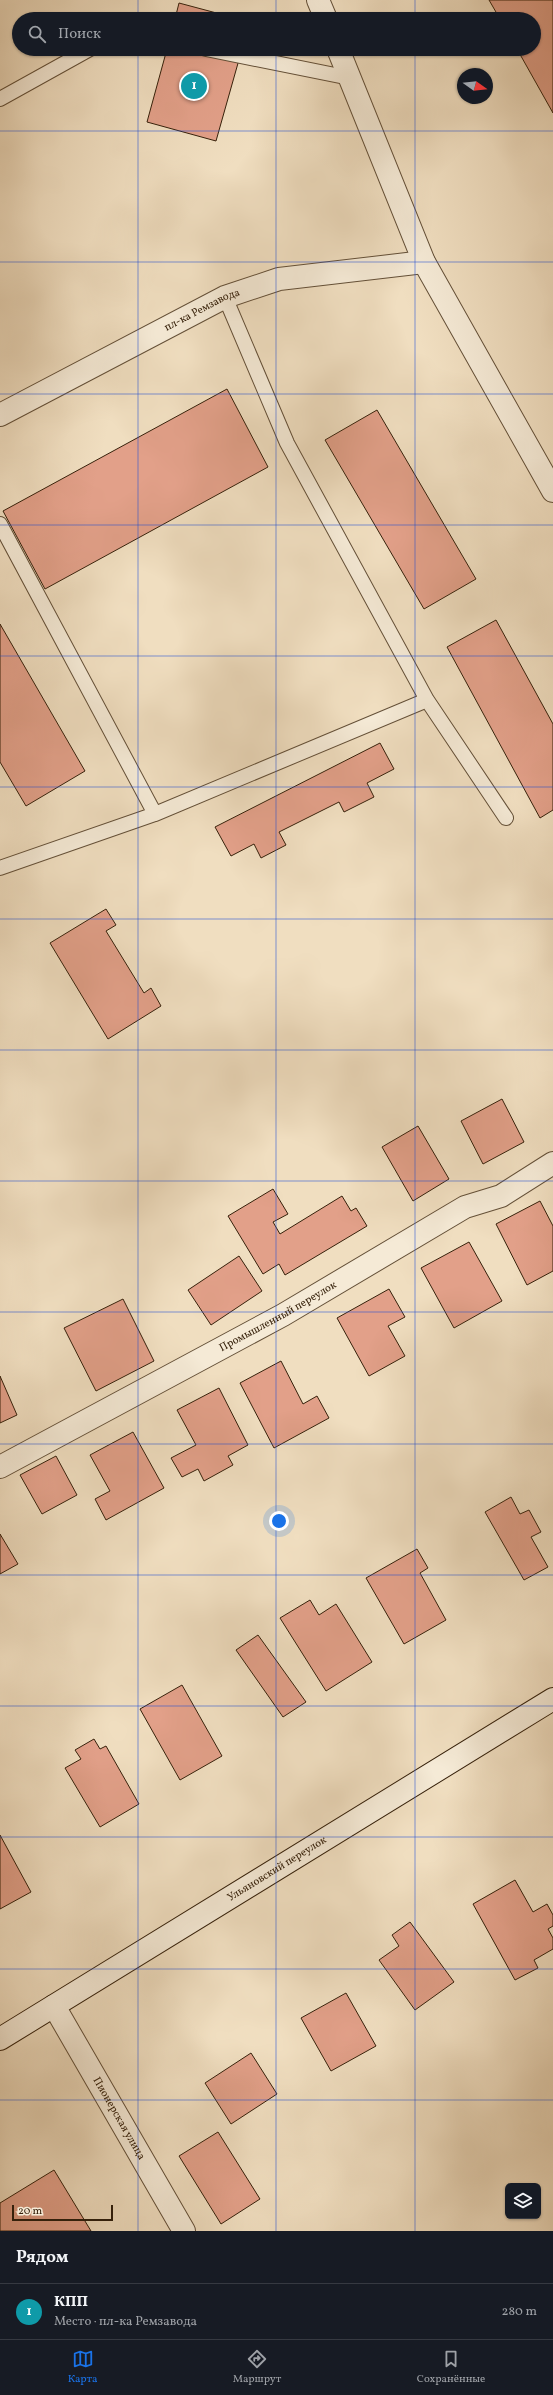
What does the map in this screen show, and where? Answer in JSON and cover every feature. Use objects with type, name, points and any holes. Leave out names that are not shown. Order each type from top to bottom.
[{"type":"street","points":[[318,0],[323,12]]},
{"type":"street","points":[[341,56],[424,262],[553,491]]},
{"type":"street","name":"пл-ка Ремзавода","points":[[0,415],[226,297],[279,279],[424,262]]},
{"type":"street","name":"Промышленный переулок","points":[[0,1466],[283,1315],[465,1207],[501,1196],[553,1163]]},
{"type":"street","name":"Ульяновский переулок","points":[[0,2039],[553,1699]]},
{"type":"street","name":"Пионерская улица","points":[[54,2006],[184,2231]]},
{"type":"lane","points":[[0,99],[77,56]]},
{"type":"lane","points":[[241,56],[350,78]]},
{"type":"lane","points":[[226,297],[286,442],[428,700],[506,818]]},
{"type":"lane","points":[[0,524],[155,814]]},
{"type":"lane","points":[[0,868],[155,814],[428,700]]},
{"type":"building","points":[[489,0],[553,0],[553,113],[521,56],[541,56],[541,12],[496,12]]},
{"type":"building","points":[[179,3],[213,12],[177,12]]},
{"type":"building","points":[[165,56],[240,56],[216,141],[147,122]]},
{"type":"building","points":[[227,389],[268,467],[45,589],[3,511]]},
{"type":"building","points":[[377,410],[476,579],[424,609],[325,440]]},
{"type":"building","points":[[496,620],[553,724],[553,810],[540,818],[447,647]]},
{"type":"building","points":[[0,624],[85,771],[26,806],[0,762]]},
{"type":"building","points":[[380,743],[394,769],[367,783],[374,797],[344,812],[339,802],[279,832],[286,845],[261,858],[254,844],[231,856],[215,827]]},
{"type":"building","points":[[106,909],[116,925],[106,931],[144,993],[151,988],[161,1006],[108,1039],[50,943]]},
{"type":"building","points":[[502,1099],[524,1142],[483,1164],[461,1121]]},
{"type":"building","points":[[418,1126],[449,1179],[413,1201],[382,1147]]},
{"type":"building","points":[[273,1189],[288,1214],[273,1222],[280,1234],[342,1196],[351,1211],[356,1208],[367,1226],[285,1275],[279,1264],[263,1274],[228,1216]]},
{"type":"building","points":[[540,1201],[553,1226],[553,1271],[527,1285],[496,1224]]},
{"type":"building","points":[[469,1242],[502,1301],[454,1328],[421,1268]]},
{"type":"building","points":[[239,1256],[262,1291],[211,1325],[188,1290]]},
{"type":"building","points":[[389,1289],[405,1317],[388,1326],[405,1356],[369,1376],[337,1318]]},
{"type":"building","points":[[123,1299],[154,1361],[96,1391],[64,1328]]},
{"type":"building","points":[[281,1361],[303,1404],[317,1396],[329,1418],[274,1448],[240,1383]]},
{"type":"building","points":[[0,1376],[17,1415],[0,1423]]},
{"type":"building","points":[[219,1388],[248,1445],[228,1456],[233,1465],[204,1481],[198,1469],[182,1477],[171,1458],[196,1445],[177,1410]]},
{"type":"building","points":[[133,1432],[164,1488],[106,1520],[95,1499],[110,1491],[90,1455]]},
{"type":"building","points":[[56,1456],[77,1495],[42,1514],[20,1475]]},
{"type":"building","points":[[511,1497],[520,1514],[529,1510],[541,1532],[531,1537],[548,1567],[524,1580],[485,1512]]},
{"type":"building","points":[[0,1534],[18,1564],[0,1574]]},
{"type":"building","points":[[417,1549],[428,1568],[420,1573],[446,1620],[404,1644],[366,1578]]},
{"type":"building","points":[[310,1600],[319,1615],[336,1604],[372,1662],[326,1691],[280,1618]]},
{"type":"building","points":[[258,1635],[306,1702],[283,1717],[236,1650]]},
{"type":"building","points":[[182,1685],[222,1756],[180,1780],[140,1709]]},
{"type":"building","points":[[94,1739],[100,1749],[106,1746],[139,1804],[100,1827],[65,1768],[81,1759],[75,1750]]},
{"type":"building","points":[[0,1835],[31,1892],[0,1909]]},
{"type":"building","points":[[515,1880],[533,1912],[547,1904],[553,1915],[553,1926],[548,1929],[553,1938],[553,1949],[534,1960],[538,1968],[515,1980],[473,1904]]},
{"type":"building","points":[[410,1922],[454,1982],[415,2010],[379,1960],[399,1946],[392,1935]]},
{"type":"building","points":[[346,1993],[376,2046],[331,2071],[301,2018]]},
{"type":"building","points":[[251,2053],[277,2094],[231,2124],[205,2083]]},
{"type":"building","points":[[218,2132],[260,2199],[221,2224],[179,2156]]},
{"type":"building","points":[[54,2170],[91,2231],[0,2231],[0,2203]]},
{"type":"place","name":"КПП","points":[[194,86]]}]
